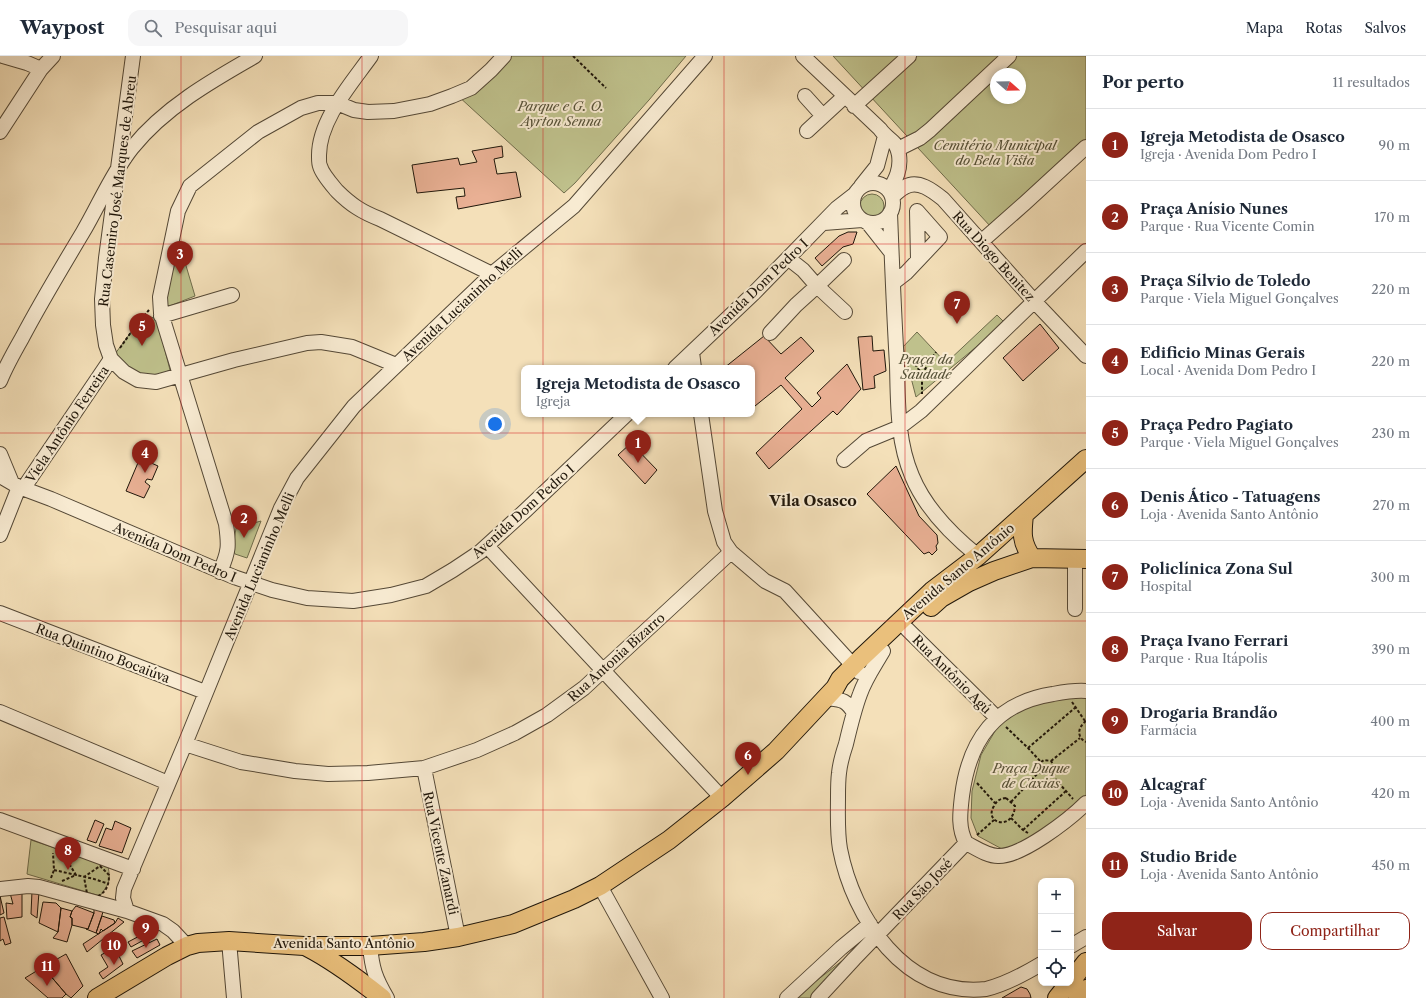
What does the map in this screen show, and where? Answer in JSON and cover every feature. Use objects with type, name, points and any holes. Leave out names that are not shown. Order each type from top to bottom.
[{"type":"main road","name":"Avenida Santo Antônio","points":[[97,998],[167,956],[187,946],[198,943],[229,942],[304,946],[370,946],[424,942],[458,937],[513,924],[574,899],[600,886],[669,840],[722,798],[776,751],[830,693],[844,684],[853,672],[932,591],[978,556],[1086,459]]},
{"type":"main road","points":[[1024,515],[1023,539],[1025,548],[1032,558]]},
{"type":"main road","points":[[978,556],[1080,558]]},
{"type":"main road","name":"Avenida Santo Antônio","points":[[853,672],[883,652],[941,598],[969,582],[994,571],[1032,558]]},
{"type":"main road","points":[[304,946],[328,958],[360,980],[382,998]]},
{"type":"main road","points":[[1074,977],[1086,962]]},
{"type":"main road","points":[[1057,998],[1067,986]]},
{"type":"main road","points":[[1078,998],[1086,989]]},
{"type":"street","points":[[3,56],[41,69]]},
{"type":"street","points":[[0,132],[41,69],[53,56]]},
{"type":"street","name":"Rua Casemiro José Marques de Abreu","points":[[111,360],[106,345],[103,325],[102,299],[106,258],[133,56]]},
{"type":"street","points":[[0,381],[33,318],[84,231],[119,167],[132,148],[162,118],[196,92],[255,56]]},
{"type":"street","points":[[371,56],[337,103],[320,140],[320,166],[331,184],[344,198],[362,212],[380,219],[492,274]]},
{"type":"street","points":[[220,572],[227,554],[228,542],[226,524],[161,316],[160,297],[178,211],[190,186],[258,132],[301,108],[318,102],[337,103],[354,110],[368,112],[394,111],[430,104],[470,88],[491,70],[504,56]]},
{"type":"street","name":"Avenida Lucianinho Melli","points":[[127,911],[123,898],[124,889],[281,508],[297,478],[354,406],[492,274],[574,206],[705,56]]},
{"type":"street","points":[[803,56],[880,129],[898,149],[900,166],[891,194],[893,207],[890,213],[881,222],[824,222]]},
{"type":"street","points":[[807,131],[823,116],[849,101],[909,56]]},
{"type":"street","points":[[898,149],[920,138],[930,130],[1009,56]]},
{"type":"street","points":[[805,96],[823,116]]},
{"type":"street","points":[[885,136],[877,166],[858,190],[853,205],[854,211],[891,252]]},
{"type":"street","points":[[982,241],[1086,147]]},
{"type":"street","points":[[858,190],[867,183],[874,183],[880,184],[891,194]]},
{"type":"street","name":"Rua Diogo Benitez","points":[[891,194],[905,186],[921,185],[931,190],[942,199],[1086,356]]},
{"type":"street","name":"Avenida Dom Pedro I","points":[[678,365],[789,259],[837,208],[858,190]]},
{"type":"street","points":[[890,213],[900,427],[905,456],[912,478],[935,514],[965,545],[978,556]]},
{"type":"street","points":[[844,460],[866,441],[900,427],[922,412],[1086,251]]},
{"type":"street","points":[[789,259],[803,270],[845,312]]},
{"type":"street","points":[[770,333],[796,305],[844,260]]},
{"type":"street","points":[[893,283],[906,273],[918,260]]},
{"type":"street","points":[[161,316],[232,294]]},
{"type":"street","points":[[111,360],[124,372],[138,380],[156,382],[234,360],[307,343],[322,342],[352,347],[396,365]]},
{"type":"street","points":[[692,352],[694,365]]},
{"type":"street","name":"Viela Antônio Ferreira","points":[[0,535],[13,484],[111,360]]},
{"type":"street","name":"Avenida Dom Pedro I","points":[[13,484],[220,572],[251,583],[307,598],[353,601],[426,586],[453,570],[487,546],[624,417]]},
{"type":"street","points":[[701,417],[715,511],[724,542],[731,552],[765,581],[785,591],[853,672]]},
{"type":"street","points":[[0,454],[13,484]]},
{"type":"street","points":[[487,546],[722,798]]},
{"type":"street","name":"Rua Antonia Bizarro","points":[[185,744],[241,762],[295,771],[328,774],[368,774],[424,768],[477,750],[515,733],[547,715],[584,688],[731,552]]},
{"type":"street","points":[[1075,609],[1080,558]]},
{"type":"street","name":"Rua Quintino Bocaiúva","points":[[0,613],[205,692]]},
{"type":"street","name":"Rua Antônio Agú","points":[[907,629],[997,718]]},
{"type":"street","points":[[883,652],[860,693],[838,773],[838,824],[840,848],[849,882],[863,913],[873,930],[895,959],[909,971],[927,982],[949,988],[964,990],[986,989],[1020,976],[1038,966]]},
{"type":"street","points":[[1084,809],[1040,838],[1011,854],[997,856],[986,854],[966,843],[960,826],[964,784],[971,757],[983,734],[997,718],[1011,708],[1034,698],[1066,692],[1086,691]]},
{"type":"street","points":[[830,693],[849,705],[854,713]]},
{"type":"street","points":[[0,712],[168,783]]},
{"type":"street","name":"Rua Vicente Zanardi","points":[[424,768],[458,937]]},
{"type":"street","points":[[0,820],[133,869]]},
{"type":"street","name":"Rua São José","points":[[873,930],[966,843]]},
{"type":"street","points":[[0,889],[28,886],[47,888],[88,899],[163,924],[173,931],[187,946]]},
{"type":"street","points":[[600,886],[662,998]]},
{"type":"street","points":[[787,998],[841,948],[873,930]]},
{"type":"street","points":[[818,998],[854,959],[873,930]]},
{"type":"street","points":[[1074,944],[1086,937]]},
{"type":"street","points":[[229,942],[234,998]]},
{"type":"street","points":[[370,946],[375,977],[387,998]]},
{"type":"street","points":[[841,948],[852,951],[854,954],[854,959]]},
{"type":"path","points":[[573,56],[606,88]]},
{"type":"path","points":[[111,360],[134,328],[160,297]]},
{"type":"path","points":[[922,412],[922,374],[936,352]]},
{"type":"path","points":[[912,360],[922,374]]},
{"type":"path","points":[[1066,692],[1086,721],[1080,728],[1080,738]]},
{"type":"path","points":[[1028,748],[1076,707]]},
{"type":"path","points":[[997,718],[1028,748],[1040,762]]},
{"type":"path","points":[[1080,738],[1086,742]]},
{"type":"path","points":[[1040,762],[1048,760],[1052,761],[1080,738]]},
{"type":"path","points":[[1039,772],[1042,774],[1050,772],[1053,768],[1052,761]]},
{"type":"path","points":[[1011,802],[1039,772],[1038,768],[1040,762]]},
{"type":"path","points":[[1050,772],[1084,809]]},
{"type":"path","points":[[966,773],[995,802]]},
{"type":"path","points":[[1023,830],[1066,791]]},
{"type":"path","points":[[1001,798],[1006,798],[1011,802],[1015,806],[1014,813],[1011,818],[1006,822],[1000,823],[994,820],[991,815],[995,802],[1001,798]]},
{"type":"path","points":[[1011,818],[1023,830],[1040,838]]},
{"type":"path","points":[[966,843],[994,820]]},
{"type":"path","points":[[47,888],[54,870],[53,840]]},
{"type":"path","points":[[53,840],[76,875]]},
{"type":"path","points":[[100,866],[109,875],[109,884],[99,897],[88,899],[84,877],[100,866]]},
{"type":"path","points":[[54,870],[109,884]]},
{"type":"path","points":[[47,888],[76,875]]},
{"type":"green space","name":"Parque e G. O. Ayrton Senna","points":[[506,56],[686,56],[649,100],[575,183],[564,193],[457,95]]},
{"type":"green space","name":"Cemitério Municipal do Bela Vista","points":[[833,56],[1086,56],[1086,141],[991,227]]},
{"type":"green space","points":[[872,194],[881,197],[884,206],[881,215],[872,218],[863,215],[860,206],[863,197]]},
{"type":"green space","points":[[179,242],[195,296],[162,309],[174,265]]},
{"type":"green space","points":[[145,315],[157,319],[170,370],[156,377],[141,376],[112,358]]},
{"type":"green space","name":"Praça da Saudade","points":[[997,315],[1005,323],[916,397],[903,347],[917,332],[946,363]]},
{"type":"green space","points":[[261,521],[247,558],[235,554],[233,548],[236,528]]},
{"type":"green space","name":"Praça Duque de Caxias","points":[[1077,696],[1086,696],[1086,796],[1078,805],[1016,849],[1002,849],[978,836],[971,818],[972,791],[981,755],[998,726],[1013,713],[1035,703]]},
{"type":"green space","points":[[31,840],[108,866],[108,882],[100,896],[27,874]]},
{"type":"green space","points":[[847,957],[814,998],[794,998]]},
{"type":"building","points":[[502,146],[503,157],[494,159],[497,174],[516,172],[521,197],[458,209],[456,197],[465,196],[464,188],[417,193],[412,165],[458,158],[460,165],[477,162],[472,151]]},
{"type":"building","points":[[848,232],[857,232],[853,244],[843,247],[822,266],[815,258],[839,236]]},
{"type":"building","points":[[1040,324],[1059,348],[1023,381],[1003,358]]},
{"type":"building","points":[[764,336],[781,354],[801,337],[814,351],[785,378],[812,407],[821,398],[817,393],[847,364],[861,389],[837,415],[833,411],[769,469],[756,453],[802,409],[781,385],[755,406],[755,365],[728,365]]},
{"type":"building","points":[[872,336],[873,351],[884,350],[886,371],[874,376],[875,388],[863,390],[858,337]]},
{"type":"building","points":[[631,443],[657,470],[645,484],[618,455]]},
{"type":"building","points":[[140,458],[158,466],[152,480],[147,479],[145,482],[150,486],[144,498],[126,491]]},
{"type":"building","points":[[896,466],[919,516],[937,535],[937,550],[932,555],[929,552],[924,554],[867,494]]},
{"type":"building","points":[[95,820],[104,824],[96,843],[87,840]]},
{"type":"building","points":[[115,821],[131,828],[122,853],[99,846],[106,828],[112,830]]},
{"type":"building","points":[[32,891],[39,892],[37,918],[31,914]]},
{"type":"building","points":[[22,892],[22,917],[7,919],[6,903],[13,904],[10,893]]},
{"type":"building","points":[[0,896],[4,913],[0,915]]},
{"type":"building","points":[[43,902],[56,903],[61,908],[58,932],[39,923]]},
{"type":"building","points":[[76,906],[94,913],[88,929],[72,925],[72,918],[70,917]]},
{"type":"building","points":[[61,908],[72,911],[70,917],[72,918],[72,925],[67,942],[53,938],[58,932]]},
{"type":"building","points":[[94,909],[103,912],[96,933],[86,929],[88,929]]},
{"type":"building","points":[[102,916],[114,920],[115,923],[103,931],[101,929],[99,934],[96,933]]},
{"type":"building","points":[[4,917],[11,943],[5,945],[3,939],[0,941],[0,918]]},
{"type":"building","points":[[118,918],[124,922],[87,952],[83,944],[115,923]]},
{"type":"building","points":[[149,931],[151,936],[131,947],[128,942]]},
{"type":"building","points":[[157,939],[160,945],[137,958],[132,951]]},
{"type":"building","points":[[112,949],[118,954],[123,964],[103,979],[99,973],[108,967],[101,955]]},
{"type":"building","points":[[66,954],[83,986],[71,998],[43,967]]},
{"type":"building","points":[[43,967],[66,994],[62,998],[48,998],[25,978]]},
{"type":"building","points":[[1021,987],[1027,989],[1031,998],[1002,998]]},
{"type":"place","name":"Praça Sílvio de Toledo","points":[[180,274]]},
{"type":"place","name":"Policlínica Zona Sul","points":[[957,324]]},
{"type":"place","name":"Praça Pedro Pagiato","points":[[142,346]]},
{"type":"place","name":"Igreja Metodista de Osasco","points":[[638,463]]},
{"type":"place","name":"Edificio Minas Gerais","points":[[145,473]]},
{"type":"place","name":"Praça Anísio Nunes","points":[[244,538]]},
{"type":"place","name":"Denis Ático - Tatuagens","points":[[748,775]]},
{"type":"place","name":"Praça Ivano Ferrari","points":[[68,870]]},
{"type":"place","name":"Drogaria Brandão","points":[[146,948]]},
{"type":"place","name":"Alcagraf","points":[[114,965]]},
{"type":"place","name":"Studio Bride","points":[[47,986]]},
{"type":"district","name":"Vila Osasco","points":[[813,501]]}]
